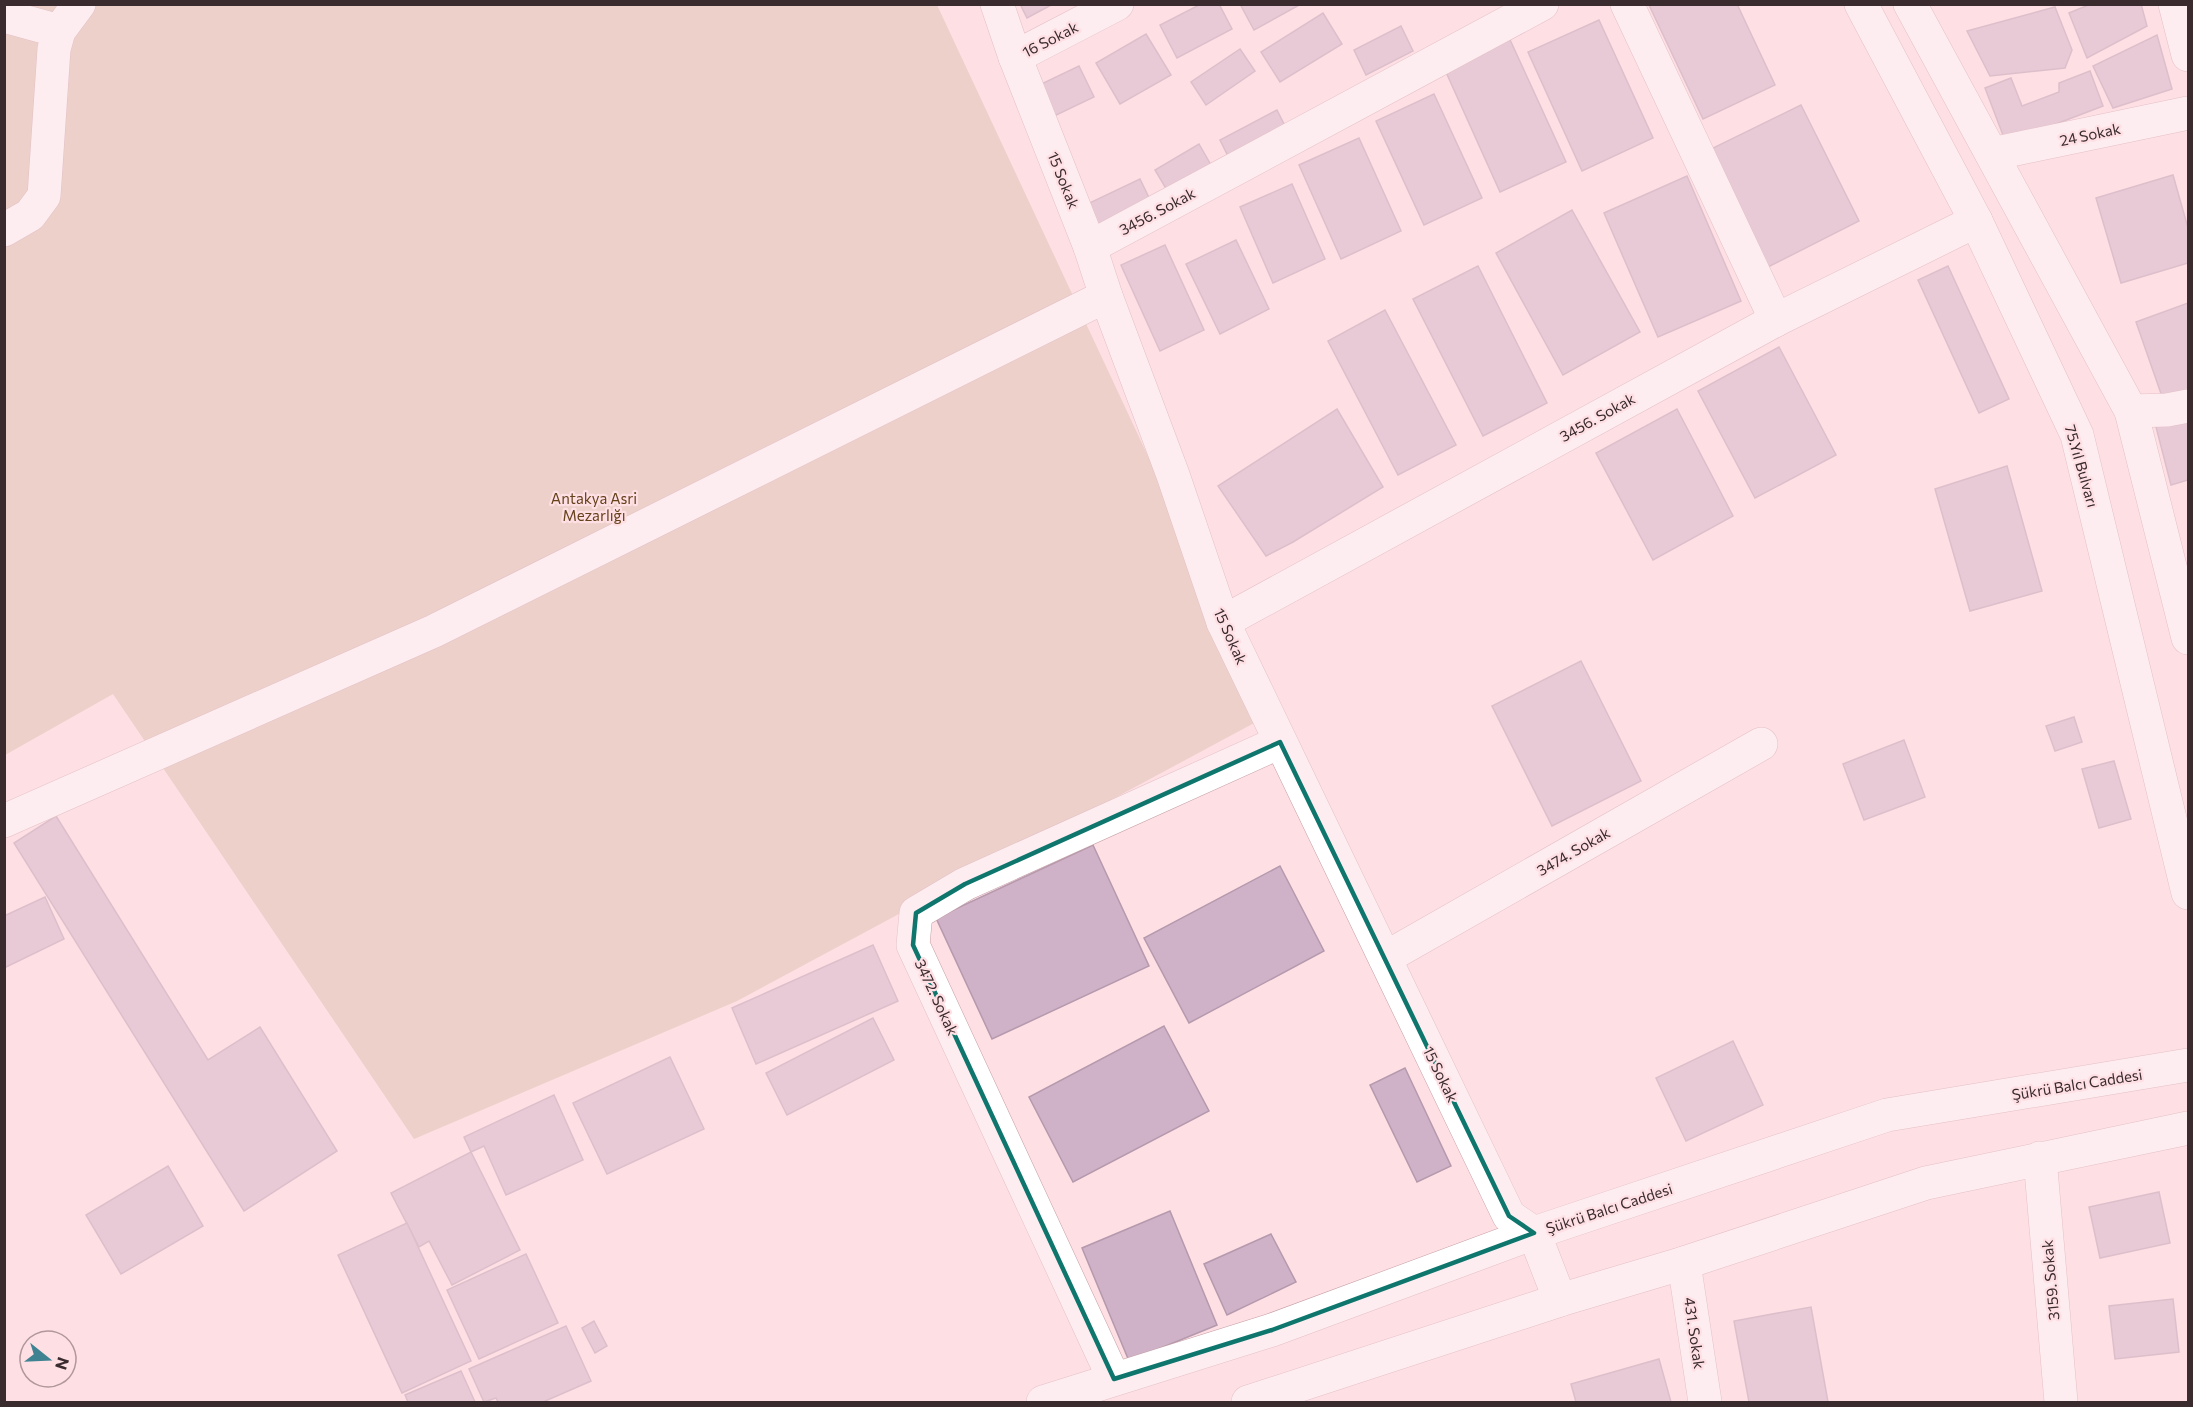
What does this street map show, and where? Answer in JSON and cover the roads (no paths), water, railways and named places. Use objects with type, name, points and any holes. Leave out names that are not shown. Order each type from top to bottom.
[{"type":"street","points":[[4,230],[30,215],[44,196],[54,49],[59,31],[79,4]]},
{"type":"street","name":"15 Sokak","points":[[997,4],[1015,57],[1090,247],[1173,475],[1223,622],[1509,1216],[1534,1233]]},
{"type":"street","name":"16 Sokak","points":[[1015,57],[1117,4]]},
{"type":"street","name":"3456. Sokak","points":[[1090,247],[1542,4]]},
{"type":"street","points":[[1627,4],[1776,320]]},
{"type":"street","name":"75.Yıl Bulvarı","points":[[1861,4],[1976,221],[2077,435],[2188,893]]},
{"type":"street","points":[[1910,4],[2131,411],[2188,638]]},
{"type":"street","points":[[2175,4],[2188,54]]},
{"type":"street","points":[[4,16],[59,31]]},
{"type":"street","name":"24 Sokak","points":[[1992,154],[2188,113]]},
{"type":"street","name":"3456. Sokak","points":[[1223,622],[1776,320],[1976,221]]},
{"type":"street","points":[[4,821],[434,631],[1106,296]]},
{"type":"street","points":[[2131,411],[2167,410],[2188,406]]},
{"type":"street","name":"3472. Sokak","points":[[1114,1379],[913,945],[916,913],[964,884],[1280,742]]},
{"type":"street","name":"3474. Sokak","points":[[1385,958],[1761,744]]},
{"type":"street","name":"Şükrü Balcı Caddesi","points":[[1042,1402],[1272,1330],[1534,1233],[1887,1115],[2188,1065]]},
{"type":"street","points":[[1248,1402],[1292,1396],[1560,1300],[1684,1263],[1926,1183],[2188,1128]]},
{"type":"street","name":"3159. Sokak","points":[[2040,1158],[2061,1402]]},
{"type":"street","points":[[1534,1233],[1560,1300]]},
{"type":"street","name":"431. Sokak","points":[[1684,1263],[1705,1402]]},
{"type":"park label","name":"Antakya Asri Mezarlığı","points":[[594,506]]}]
